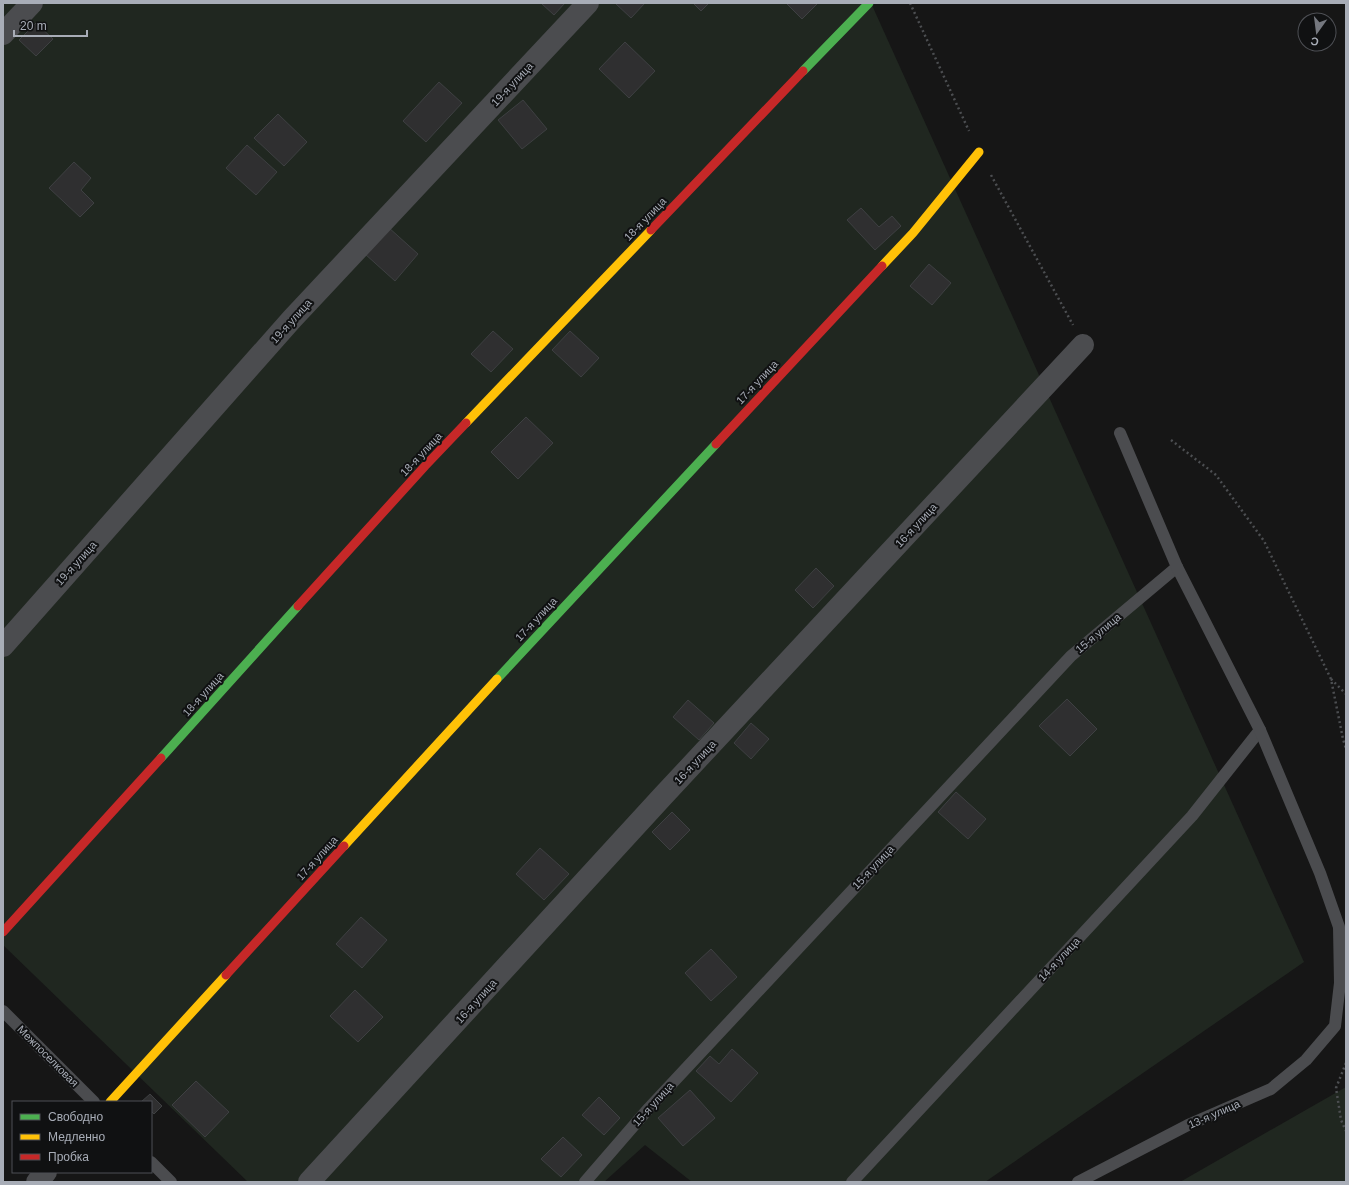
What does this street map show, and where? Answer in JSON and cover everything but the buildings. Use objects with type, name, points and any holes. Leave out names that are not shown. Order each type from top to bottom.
[{"type":"street","points":[[3,34],[32,3]]},
{"type":"street","name":"19-я улица","points":[[3,646],[292,319],[588,3]]},
{"type":"street","name":"18-я улица","points":[[3,932],[425,466],[869,3]]},
{"type":"street","name":"17-я улица","points":[[111,1101],[547,624],[913,234],[979,152]]},
{"type":"street","name":"16-я улица","points":[[310,1182],[662,797],[1083,345]]},
{"type":"street","points":[[37,1182],[45,1173]]},
{"type":"lane","points":[[1120,433],[1177,567],[1260,730]]},
{"type":"lane","name":"15-я улица","points":[[585,1182],[649,1108],[1071,656],[1177,567]]},
{"type":"lane","name":"13-я улица","points":[[1078,1182],[1188,1125],[1271,1089],[1306,1060],[1335,1026],[1340,983],[1340,927],[1320,873],[1260,730]]},
{"type":"lane","name":"14-я улица","points":[[852,1182],[1192,816],[1260,730]]},
{"type":"lane","name":"Межпоселковая","points":[[3,1010],[93,1101]]},
{"type":"lane","points":[[152,1163],[170,1182]]},
{"type":"path","points":[[910,3],[979,152],[1083,345]]},
{"type":"path","points":[[1171,440],[1216,475],[1264,541],[1331,679],[1342,739],[1346,749]]},
{"type":"path","points":[[1331,679],[1346,694]]},
{"type":"path","points":[[1346,1063],[1336,1088],[1341,1120],[1346,1131]]},
{"type":"shaded area","points":[[3,3],[871,3],[1304,962],[985,1182],[692,1182],[645,1145],[604,1182],[248,1182],[3,945]]},
{"type":"shaded area","points":[[1346,1087],[1346,1182],[1180,1182]]},
{"type":"traffic: fast","points":[[803,71],[869,3]]},
{"type":"traffic: fast","points":[[497,679],[716,444]]},
{"type":"traffic: fast","points":[[161,758],[298,606]]},
{"type":"traffic: slow","points":[[882,266],[913,233],[979,152]]},
{"type":"traffic: slow","points":[[466,423],[651,230]]},
{"type":"traffic: slow","points":[[344,846],[497,679]]},
{"type":"traffic: slow","points":[[111,1101],[226,975]]},
{"type":"traffic: jam","points":[[651,230],[803,71]]},
{"type":"traffic: jam","points":[[716,444],[882,266]]},
{"type":"traffic: jam","points":[[298,606],[466,423]]},
{"type":"traffic: jam","points":[[3,932],[161,758]]},
{"type":"traffic: jam","points":[[226,975],[344,846]]}]
